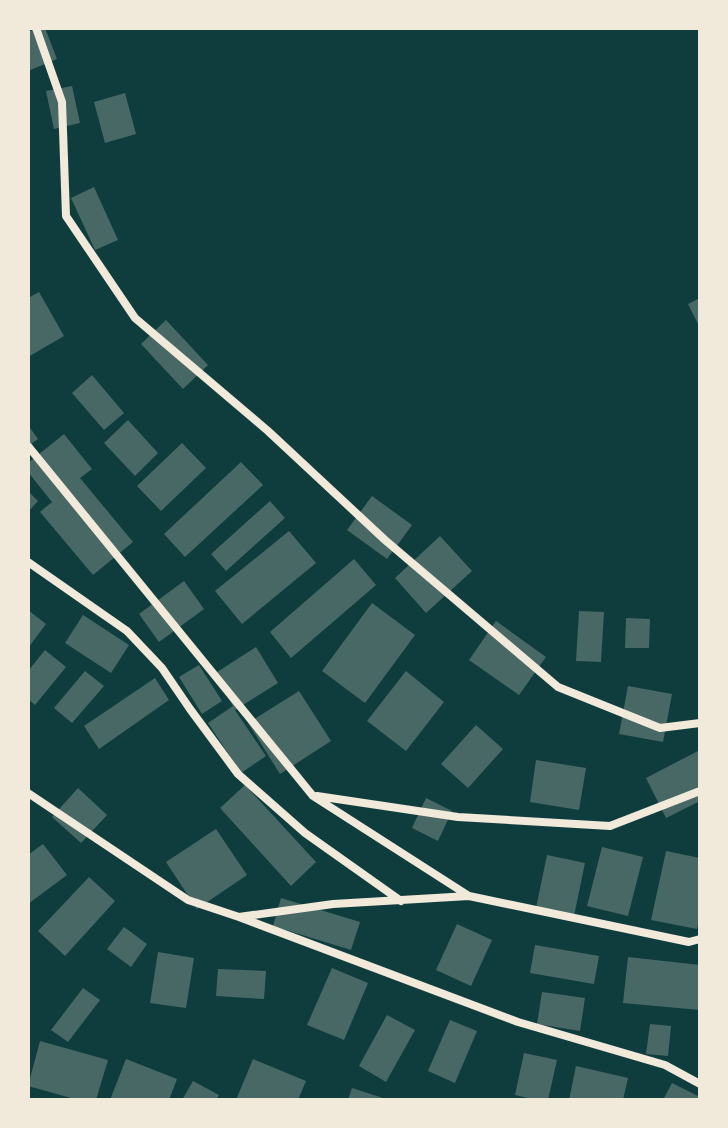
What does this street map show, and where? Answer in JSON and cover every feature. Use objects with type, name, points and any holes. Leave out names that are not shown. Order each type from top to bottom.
[{"type":"street","points":[[36,28],[62,102],[66,216],[135,318],[268,431],[385,540],[558,687],[660,728],[700,723]]},
{"type":"street","points":[[28,446],[313,796],[469,896]]},
{"type":"street","points":[[28,562],[127,631],[162,668],[238,774],[305,833],[401,901]]},
{"type":"street","points":[[313,796],[458,817],[610,826],[700,791]]},
{"type":"street","points":[[28,793],[188,900],[518,1022],[665,1065],[700,1084]]},
{"type":"street","points":[[239,917],[333,904],[469,896],[689,942],[700,939]]},
{"type":"building","points":[[45,28],[57,59],[28,71],[28,32]]},
{"type":"building","points":[[72,86],[80,123],[54,129],[46,91]]},
{"type":"building","points":[[125,93],[136,134],[105,143],[94,102]]},
{"type":"building","points":[[94,187],[118,240],[95,250],[71,198]]},
{"type":"building","points":[[39,292],[64,336],[28,357],[28,298]]},
{"type":"building","points":[[700,298],[700,328],[688,304]]},
{"type":"building","points":[[166,320],[208,365],[183,389],[141,344]]},
{"type":"building","points":[[92,375],[124,413],[104,430],[72,393]]},
{"type":"building","points":[[128,420],[158,453],[135,476],[104,443]]},
{"type":"building","points":[[28,425],[38,439],[28,446]]},
{"type":"building","points":[[64,434],[92,469],[80,478],[133,542],[93,575],[40,512],[52,502],[28,472],[28,463]]},
{"type":"building","points":[[182,443],[206,468],[161,511],[137,486]]},
{"type":"building","points":[[241,462],[263,485],[185,557],[164,534]]},
{"type":"building","points":[[28,491],[38,501],[28,512]]},
{"type":"building","points":[[372,496],[412,525],[387,559],[347,530]]},
{"type":"building","points":[[270,501],[285,518],[226,571],[211,554]]},
{"type":"building","points":[[289,531],[316,563],[242,624],[215,591]]},
{"type":"building","points":[[440,536],[472,571],[426,613],[395,578]]},
{"type":"building","points":[[354,559],[376,585],[291,658],[270,632]]},
{"type":"building","points":[[184,581],[204,609],[159,642],[139,614]]},
{"type":"building","points":[[372,603],[415,635],[365,703],[322,671]]},
{"type":"building","points":[[28,610],[46,624],[28,648]]},
{"type":"building","points":[[579,611],[604,612],[601,662],[576,661]]},
{"type":"building","points":[[83,615],[129,645],[111,673],[65,643]]},
{"type":"building","points":[[626,618],[650,619],[649,648],[625,648]]},
{"type":"building","points":[[496,621],[546,657],[519,695],[469,660]]},
{"type":"building","points":[[256,647],[278,683],[235,710],[266,756],[241,773],[208,723],[233,706],[214,674]]},
{"type":"building","points":[[45,650],[66,667],[35,705],[28,699],[28,671]]},
{"type":"building","points":[[199,665],[222,701],[202,714],[179,677]]},
{"type":"building","points":[[85,671],[104,686],[72,723],[54,708]]},
{"type":"building","points":[[406,671],[444,702],[406,751],[367,721]]},
{"type":"building","points":[[155,678],[169,700],[99,749],[84,726]]},
{"type":"building","points":[[628,686],[672,694],[663,742],[619,734]]},
{"type":"building","points":[[299,691],[331,741],[280,774],[248,723]]},
{"type":"building","points":[[476,725],[503,749],[468,788],[441,764]]},
{"type":"building","points":[[698,751],[700,801],[666,818],[646,778]]},
{"type":"building","points":[[536,760],[586,768],[579,810],[530,802]]},
{"type":"building","points":[[245,785],[316,862],[291,886],[220,808]]},
{"type":"building","points":[[78,788],[107,815],[81,843],[52,817]]},
{"type":"building","points":[[426,798],[452,811],[438,841],[412,828]]},
{"type":"building","points":[[216,829],[247,875],[197,909],[166,862]]},
{"type":"building","points":[[43,844],[67,875],[28,904],[28,855]]},
{"type":"building","points":[[602,847],[643,857],[628,916],[587,906]]},
{"type":"building","points":[[666,851],[700,858],[700,915],[697,929],[651,920]]},
{"type":"building","points":[[547,855],[585,863],[574,916],[536,908]]},
{"type":"building","points":[[89,877],[115,901],[65,956],[38,931]]},
{"type":"building","points":[[281,898],[360,922],[351,950],[273,926]]},
{"type":"building","points":[[457,924],[492,940],[471,986],[436,970]]},
{"type":"building","points":[[124,927],[147,944],[131,967],[107,949]]},
{"type":"building","points":[[535,945],[599,956],[594,984],[530,973]]},
{"type":"building","points":[[158,952],[194,958],[186,1008],[150,1003]]},
{"type":"building","points":[[628,957],[700,965],[700,1010],[623,1003]]},
{"type":"building","points":[[332,968],[368,983],[344,1040],[307,1025]]},
{"type":"building","points":[[218,969],[266,971],[264,999],[216,996]]},
{"type":"building","points":[[83,988],[100,1000],[68,1042],[51,1030]]},
{"type":"building","points":[[542,992],[585,998],[580,1031],[537,1024]]},
{"type":"building","points":[[387,1015],[415,1030],[386,1082],[359,1066]]},
{"type":"building","points":[[450,1020],[477,1031],[455,1083],[428,1071]]},
{"type":"building","points":[[650,1024],[671,1026],[668,1056],[646,1054]]},
{"type":"building","points":[[40,1041],[108,1060],[96,1100],[78,1100],[28,1086]]},
{"type":"building","points":[[524,1053],[557,1060],[548,1100],[515,1095]]},
{"type":"building","points":[[126,1059],[177,1079],[169,1100],[110,1100]]},
{"type":"building","points":[[253,1059],[306,1081],[298,1100],[236,1100]]},
{"type":"building","points":[[576,1066],[628,1078],[623,1100],[569,1100]]},
{"type":"building","points":[[193,1081],[219,1095],[216,1100],[182,1100]]},
{"type":"building","points":[[672,1083],[700,1097],[700,1100],[663,1100]]},
{"type":"building","points":[[352,1088],[386,1099],[386,1100],[348,1100]]}]
